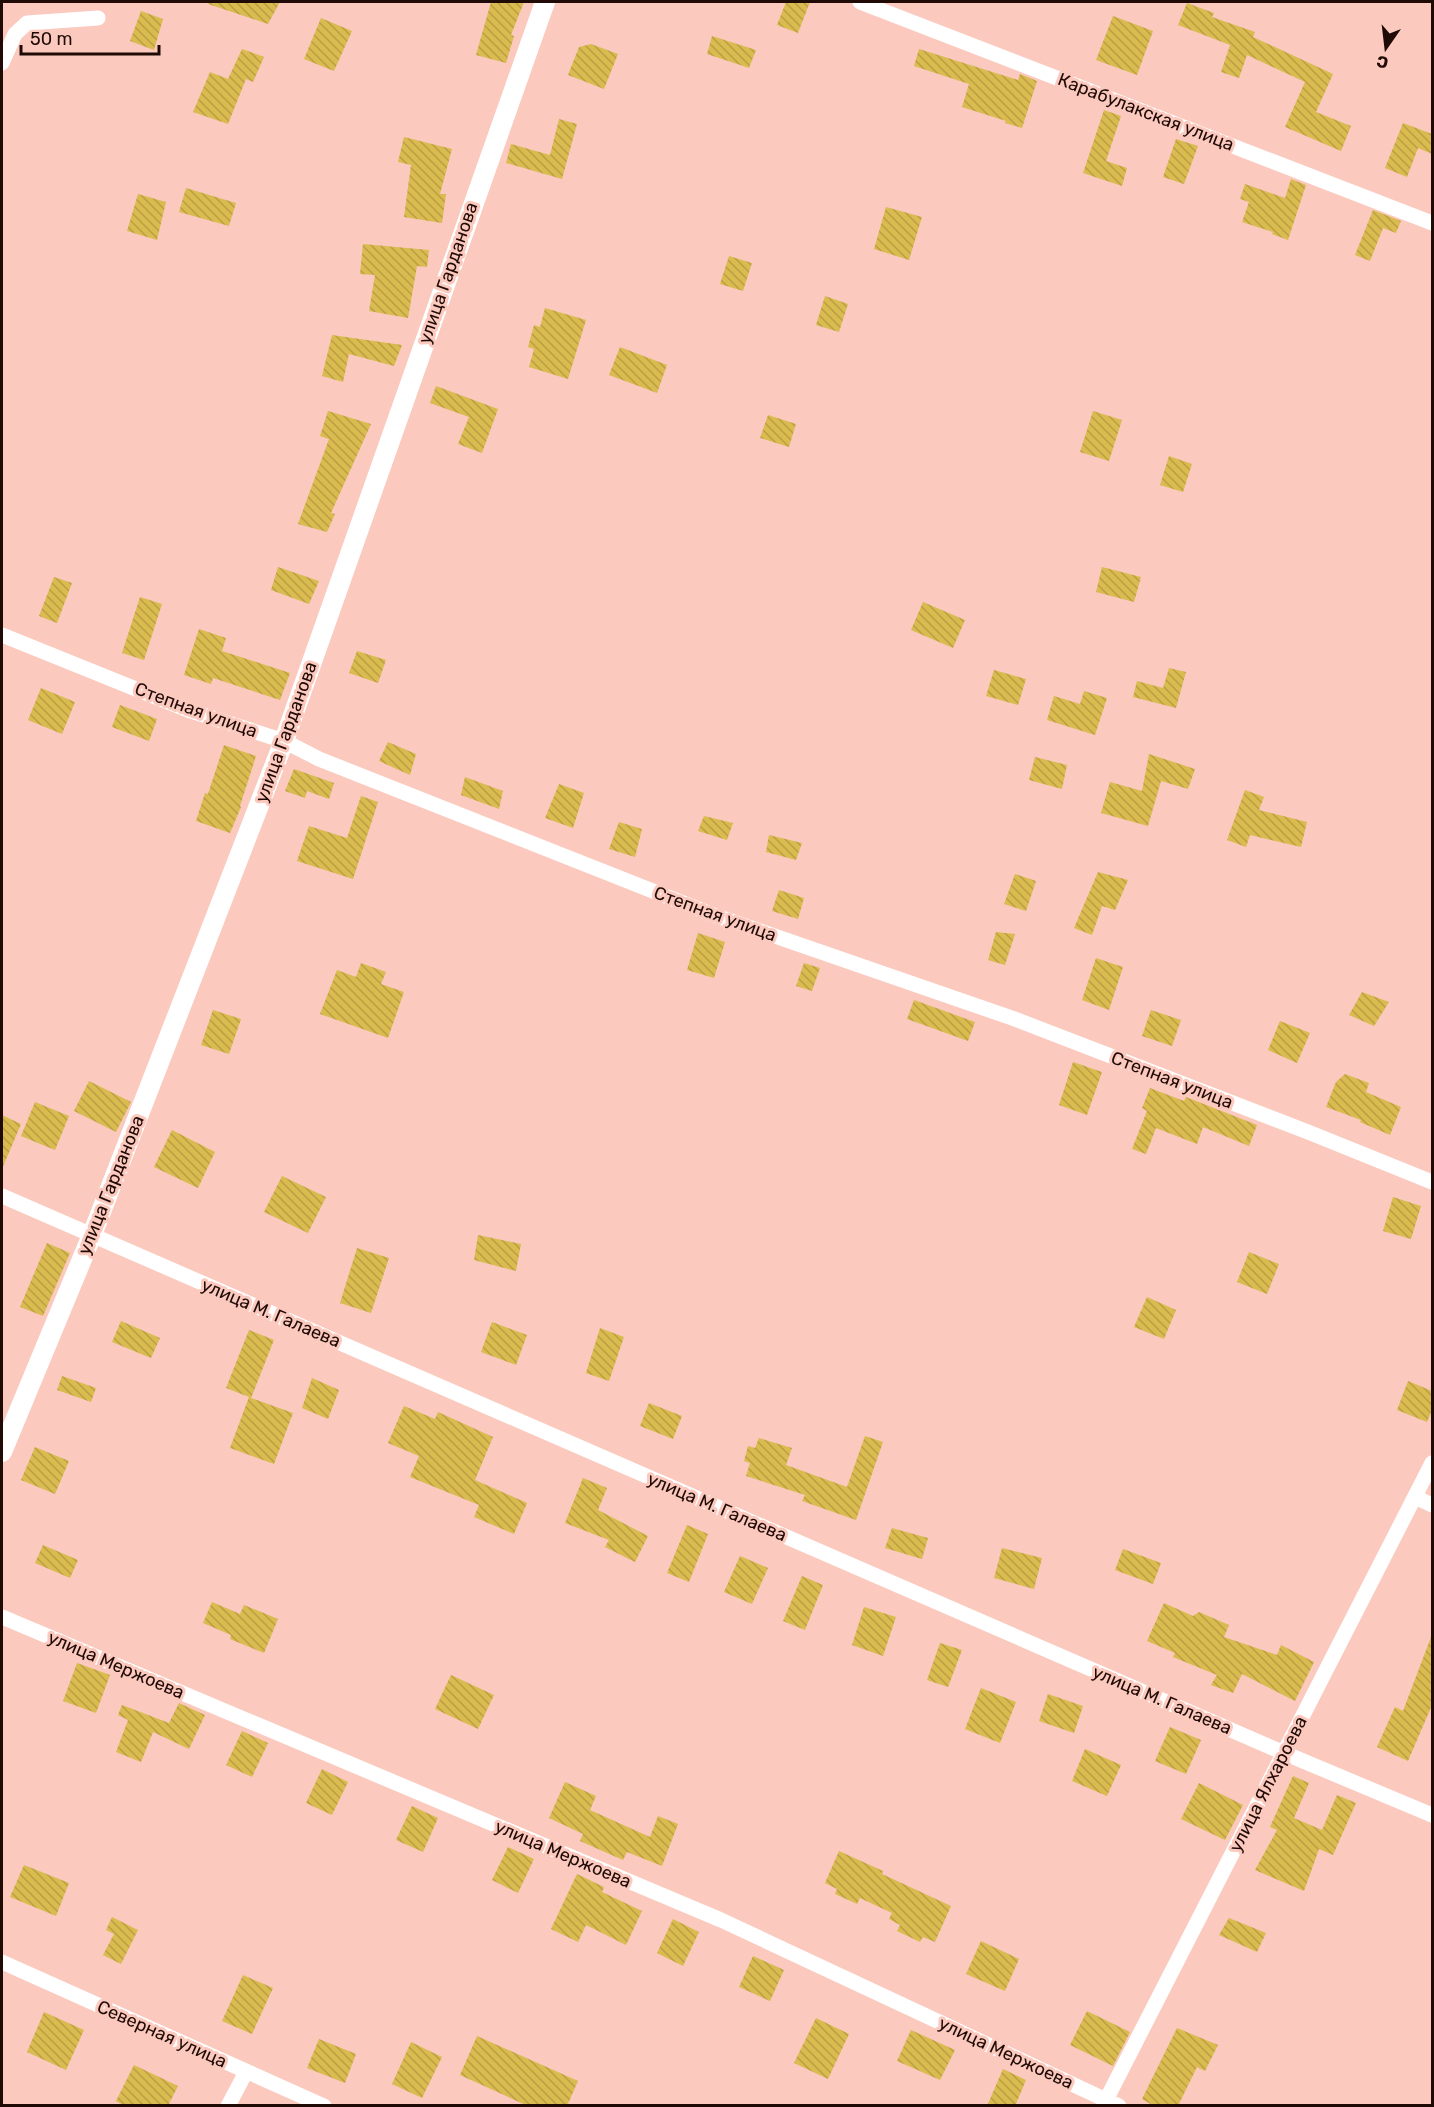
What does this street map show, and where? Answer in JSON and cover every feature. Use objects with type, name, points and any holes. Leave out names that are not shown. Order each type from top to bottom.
[{"type":"street","name":"улица Гарданова","points":[[2,1452],[92,1235],[284,741],[545,2]]},
{"type":"street","name":"Карабулакская улица","points":[[860,2],[1432,223]]},
{"type":"street","points":[[2,63],[15,34],[27,23],[98,18]]},
{"type":"street","name":"Степная улица","points":[[2,636],[188,710],[284,741],[319,759],[711,914],[1012,1018],[1432,1182]]},
{"type":"street","name":"улица М. Галаева","points":[[2,1196],[1284,1753],[1432,1815]]},
{"type":"street","name":"улица Ялхароева","points":[[1109,2104],[1432,1463]]},
{"type":"street","points":[[1415,1497],[1432,1505]]},
{"type":"street","name":"улица Мержоева","points":[[2,1617],[721,1920],[1109,2104]]},
{"type":"street","name":"Северная улица","points":[[3,1965],[324,2106]]},
{"type":"street","points":[[228,2106],[246,2072]]},
{"type":"building","points":[[209,2],[280,2],[268,24],[208,4]]},
{"type":"building","points":[[491,2],[524,2],[511,35],[514,36],[506,63],[476,55]]},
{"type":"building","points":[[786,2],[810,2],[798,33],[777,25]]},
{"type":"building","points":[[1187,3],[1214,13],[1212,17],[1255,32],[1253,37],[1333,74],[1316,112],[1351,126],[1341,151],[1285,127],[1305,82],[1247,55],[1239,78],[1221,72],[1230,45],[1178,25]]},
{"type":"building","points":[[141,11],[163,19],[154,50],[130,41]]},
{"type":"building","points":[[1113,16],[1153,31],[1137,75],[1096,60]]},
{"type":"building","points":[[321,18],[352,31],[334,71],[304,59]]},
{"type":"building","points":[[712,36],[756,50],[749,68],[707,54]]},
{"type":"building","points":[[591,44],[618,54],[604,89],[568,75],[579,47]]},
{"type":"building","points":[[242,49],[264,57],[253,82],[246,79],[228,124],[193,112],[210,72],[228,79]]},
{"type":"building","points":[[919,49],[1018,80],[1020,74],[1037,81],[1022,128],[962,107],[969,84],[914,66]]},
{"type":"building","points":[[1104,110],[1121,116],[1106,161],[1127,168],[1122,186],[1083,173]]},
{"type":"building","points":[[559,119],[577,124],[562,179],[506,163],[511,144],[550,155]]},
{"type":"building","points":[[1403,123],[1432,134],[1432,154],[1418,148],[1407,177],[1385,168]]},
{"type":"building","points":[[404,137],[452,149],[440,194],[446,194],[442,223],[404,217],[411,165],[398,162]]},
{"type":"building","points":[[1176,139],[1198,146],[1184,184],[1163,177]]},
{"type":"building","points":[[1291,179],[1306,185],[1288,240],[1272,234],[1273,232],[1242,222],[1249,202],[1240,199],[1245,184],[1285,198]]},
{"type":"building","points":[[186,188],[236,203],[229,226],[179,212]]},
{"type":"building","points":[[138,194],[166,202],[157,240],[127,231]]},
{"type":"building","points":[[886,207],[922,217],[909,260],[874,249]]},
{"type":"building","points":[[1373,210],[1401,221],[1396,233],[1383,228],[1370,261],[1355,255]]},
{"type":"building","points":[[363,244],[429,250],[427,267],[417,266],[408,318],[369,311],[375,275],[360,274]]},
{"type":"building","points":[[729,256],[752,263],[743,291],[720,284]]},
{"type":"building","points":[[825,296],[848,304],[839,332],[816,325]]},
{"type":"building","points":[[545,308],[586,320],[568,379],[529,367],[534,349],[528,347],[534,325],[540,327]]},
{"type":"building","points":[[332,335],[402,345],[394,366],[349,354],[343,382],[322,376]]},
{"type":"building","points":[[620,347],[667,365],[657,393],[609,375]]},
{"type":"building","points":[[436,386],[498,409],[482,453],[458,444],[469,417],[430,403]]},
{"type":"building","points":[[328,411],[371,424],[331,513],[335,514],[327,532],[298,524],[329,439],[320,436]]},
{"type":"building","points":[[1093,411],[1122,420],[1109,461],[1080,452]]},
{"type":"building","points":[[768,415],[796,424],[789,447],[760,438]]},
{"type":"building","points":[[1169,456],[1192,464],[1183,492],[1160,485]]},
{"type":"building","points":[[278,567],[319,581],[309,604],[271,590]]},
{"type":"building","points":[[1102,567],[1141,577],[1134,602],[1096,592]]},
{"type":"building","points":[[54,577],[72,583],[57,623],[39,616]]},
{"type":"building","points":[[140,597],[162,604],[144,660],[122,653]]},
{"type":"building","points":[[923,602],[965,620],[953,648],[911,630]]},
{"type":"building","points":[[199,629],[226,638],[222,651],[290,673],[280,700],[213,678],[211,684],[184,675]]},
{"type":"building","points":[[357,651],[386,660],[378,683],[349,673]]},
{"type":"building","points":[[1169,668],[1186,672],[1176,708],[1133,697],[1137,681],[1163,688]]},
{"type":"building","points":[[994,670],[1026,679],[1018,705],[986,696]]},
{"type":"building","points":[[41,688],[75,702],[62,734],[28,720]]},
{"type":"building","points":[[1084,691],[1107,698],[1095,735],[1047,720],[1054,696],[1080,704]]},
{"type":"building","points":[[120,705],[157,719],[149,741],[112,727]]},
{"type":"building","points":[[388,742],[416,754],[410,775],[379,761]]},
{"type":"building","points":[[224,745],[256,756],[241,807],[230,833],[196,821],[205,793],[208,794]]},
{"type":"building","points":[[1149,754],[1195,769],[1188,789],[1161,781],[1148,826],[1101,813],[1110,782],[1142,791]]},
{"type":"building","points":[[1035,757],[1067,765],[1062,789],[1029,780]]},
{"type":"building","points":[[294,769],[334,783],[329,799],[307,791],[305,798],[285,791]]},
{"type":"building","points":[[465,777],[503,791],[499,809],[461,795]]},
{"type":"building","points":[[559,784],[584,793],[573,828],[545,818]]},
{"type":"building","points":[[1245,790],[1264,797],[1259,810],[1307,822],[1301,847],[1250,835],[1246,847],[1227,840]]},
{"type":"building","points":[[361,796],[378,802],[353,879],[297,861],[309,826],[347,838]]},
{"type":"building","points":[[704,816],[733,823],[727,840],[698,831]]},
{"type":"building","points":[[619,822],[642,829],[635,857],[609,849]]},
{"type":"building","points":[[769,835],[802,843],[796,860],[766,852]]},
{"type":"building","points":[[1098,872],[1128,880],[1115,910],[1102,906],[1092,935],[1074,928]]},
{"type":"building","points":[[1015,874],[1036,881],[1026,911],[1004,904]]},
{"type":"building","points":[[779,890],[804,898],[798,919],[772,911]]},
{"type":"building","points":[[996,932],[1015,934],[1005,965],[988,960]]},
{"type":"building","points":[[698,933],[725,942],[714,978],[687,970]]},
{"type":"building","points":[[1096,958],[1123,967],[1109,1010],[1082,1000]]},
{"type":"building","points":[[361,963],[386,972],[381,984],[404,992],[388,1038],[320,1014],[337,970],[356,977]]},
{"type":"building","points":[[804,963],[820,968],[812,991],[796,986]]},
{"type":"building","points":[[1362,992],[1389,1002],[1374,1026],[1349,1015]]},
{"type":"building","points":[[914,1000],[975,1022],[968,1041],[907,1019]]},
{"type":"building","points":[[213,1010],[241,1019],[229,1054],[201,1045]]},
{"type":"building","points":[[1151,1010],[1181,1020],[1172,1046],[1142,1036]]},
{"type":"building","points":[[1280,1021],[1310,1033],[1297,1063],[1268,1050]]},
{"type":"building","points":[[1073,1062],[1102,1072],[1087,1115],[1059,1105]]},
{"type":"building","points":[[1345,1074],[1369,1083],[1366,1092],[1401,1107],[1390,1135],[1360,1122],[1361,1120],[1326,1107],[1336,1082]]},
{"type":"building","points":[[89,1081],[131,1102],[116,1132],[74,1111]]},
{"type":"building","points":[[1150,1088],[1184,1101],[1186,1097],[1257,1125],[1249,1146],[1203,1127],[1197,1144],[1156,1128],[1146,1154],[1132,1149],[1147,1111],[1142,1108]]},
{"type":"building","points":[[35,1102],[69,1116],[55,1150],[21,1136]]},
{"type":"building","points":[[2,1115],[21,1124],[2,1169]]},
{"type":"building","points":[[172,1130],[215,1152],[198,1188],[154,1167]]},
{"type":"building","points":[[282,1176],[326,1197],[308,1233],[264,1212]]},
{"type":"building","points":[[1393,1197],[1421,1206],[1411,1239],[1383,1231]]},
{"type":"building","points":[[478,1235],[521,1244],[516,1271],[474,1260]]},
{"type":"building","points":[[47,1243],[70,1253],[43,1316],[20,1307]]},
{"type":"building","points":[[357,1248],[389,1258],[371,1313],[340,1303]]},
{"type":"building","points":[[1249,1252],[1279,1264],[1267,1294],[1237,1282]]},
{"type":"building","points":[[1147,1297],[1176,1310],[1164,1339],[1134,1327]]},
{"type":"building","points":[[121,1321],[160,1338],[151,1358],[112,1342]]},
{"type":"building","points":[[492,1322],[527,1335],[516,1365],[481,1352]]},
{"type":"building","points":[[600,1328],[624,1337],[609,1381],[586,1373]]},
{"type":"building","points":[[249,1330],[274,1340],[251,1398],[293,1413],[274,1464],[230,1448],[249,1397],[226,1388]]},
{"type":"building","points":[[62,1376],[96,1388],[91,1402],[57,1390]]},
{"type":"building","points":[[312,1378],[339,1390],[328,1419],[302,1408]]},
{"type":"building","points":[[1408,1381],[1432,1391],[1432,1410],[1427,1422],[1397,1410]]},
{"type":"building","points":[[649,1403],[682,1416],[673,1439],[640,1426]]},
{"type":"building","points":[[404,1406],[435,1419],[438,1412],[493,1437],[475,1480],[527,1503],[514,1534],[474,1517],[479,1505],[410,1477],[419,1456],[388,1443]]},
{"type":"building","points":[[865,1436],[883,1442],[856,1520],[802,1501],[805,1495],[746,1476],[750,1463],[744,1461],[748,1446],[755,1448],[759,1438],[792,1448],[786,1465],[847,1487]]},
{"type":"building","points":[[35,1447],[69,1461],[55,1494],[21,1480]]},
{"type":"building","points":[[583,1478],[607,1488],[598,1510],[648,1536],[635,1562],[605,1547],[609,1540],[565,1523]]},
{"type":"building","points":[[687,1525],[708,1534],[689,1582],[667,1573]]},
{"type":"building","points":[[892,1528],[928,1538],[922,1559],[885,1548]]},
{"type":"building","points":[[43,1545],[78,1560],[70,1578],[35,1563]]},
{"type":"building","points":[[1002,1548],[1042,1558],[1034,1589],[994,1578]]},
{"type":"building","points":[[1123,1549],[1161,1563],[1153,1584],[1115,1570]]},
{"type":"building","points":[[740,1556],[768,1568],[752,1604],[724,1592]]},
{"type":"building","points":[[802,1576],[823,1585],[805,1630],[783,1621]]},
{"type":"building","points":[[212,1602],[240,1614],[244,1605],[278,1619],[264,1653],[230,1639],[231,1635],[203,1623]]},
{"type":"building","points":[[1164,1603],[1193,1616],[1199,1612],[1229,1625],[1224,1637],[1277,1655],[1281,1645],[1314,1662],[1295,1701],[1242,1674],[1233,1693],[1211,1685],[1217,1675],[1173,1657],[1175,1653],[1147,1641]]},
{"type":"building","points":[[864,1607],[896,1617],[883,1656],[852,1645]]},
{"type":"building","points":[[1431,1637],[1432,1705],[1408,1761],[1377,1747],[1395,1707],[1403,1711]]},
{"type":"building","points":[[940,1643],[962,1650],[948,1687],[927,1680]]},
{"type":"building","points":[[77,1663],[110,1675],[96,1713],[63,1701]]},
{"type":"building","points":[[451,1675],[494,1695],[478,1729],[435,1709]]},
{"type":"building","points":[[981,1688],[1016,1702],[1000,1743],[965,1729]]},
{"type":"building","points":[[1048,1694],[1083,1706],[1074,1733],[1039,1721]]},
{"type":"building","points":[[179,1703],[205,1715],[189,1749],[153,1732],[141,1762],[116,1752],[128,1720],[118,1715],[122,1705],[169,1723]]},
{"type":"building","points":[[1170,1727],[1201,1740],[1186,1774],[1155,1761]]},
{"type":"building","points":[[242,1731],[268,1743],[252,1777],[226,1765]]},
{"type":"building","points":[[1085,1749],[1121,1765],[1107,1796],[1072,1781]]},
{"type":"building","points":[[322,1769],[348,1782],[332,1815],[306,1803]]},
{"type":"building","points":[[1293,1776],[1309,1783],[1294,1818],[1322,1830],[1337,1795],[1356,1803],[1333,1855],[1319,1849],[1304,1891],[1255,1870],[1277,1830],[1270,1827]]},
{"type":"building","points":[[565,1782],[596,1796],[590,1810],[650,1837],[658,1816],[678,1824],[662,1866],[627,1852],[623,1860],[580,1841],[583,1834],[549,1818]]},
{"type":"building","points":[[1199,1783],[1243,1805],[1225,1840],[1181,1819]]},
{"type":"building","points":[[412,1806],[438,1818],[423,1852],[396,1840]]},
{"type":"building","points":[[508,1847],[534,1859],[518,1893],[492,1880]]},
{"type":"building","points":[[839,1851],[951,1906],[935,1942],[923,1937],[920,1942],[897,1931],[900,1925],[889,1919],[892,1913],[860,1898],[857,1904],[835,1894],[837,1889],[825,1883]]},
{"type":"building","points":[[24,1865],[69,1883],[56,1916],[10,1897]]},
{"type":"building","points":[[577,1874],[604,1887],[602,1892],[642,1911],[626,1945],[586,1925],[578,1942],[551,1929]]},
{"type":"building","points":[[112,1917],[138,1930],[121,1964],[103,1955],[114,1934],[106,1930]]},
{"type":"building","points":[[1229,1918],[1266,1933],[1257,1952],[1219,1935]]},
{"type":"building","points":[[673,1919],[699,1932],[683,1966],[657,1953]]},
{"type":"building","points":[[981,1941],[1019,1959],[1005,1991],[966,1974]]},
{"type":"building","points":[[753,1956],[784,1970],[770,2001],[739,1987]]},
{"type":"building","points":[[243,1975],[273,1988],[252,2034],[222,2021]]},
{"type":"building","points":[[1087,2011],[1130,2032],[1113,2066],[1070,2045]]},
{"type":"building","points":[[44,2012],[84,2030],[66,2070],[27,2052]]},
{"type":"building","points":[[816,2018],[849,2034],[828,2079],[794,2063]]},
{"type":"building","points":[[1177,2028],[1218,2045],[1205,2071],[1197,2067],[1178,2106],[1154,2106],[1142,2099]]},
{"type":"building","points":[[911,2030],[955,2050],[940,2080],[897,2061]]},
{"type":"building","points":[[477,2036],[578,2081],[567,2106],[528,2106],[460,2075]]},
{"type":"building","points":[[319,2039],[356,2054],[345,2083],[307,2068]]},
{"type":"building","points":[[411,2042],[442,2057],[422,2098],[392,2084]]},
{"type":"building","points":[[134,2065],[178,2086],[168,2106],[125,2106],[116,2101]]},
{"type":"building","points":[[1003,2069],[1026,2080],[1015,2106],[987,2106]]}]
